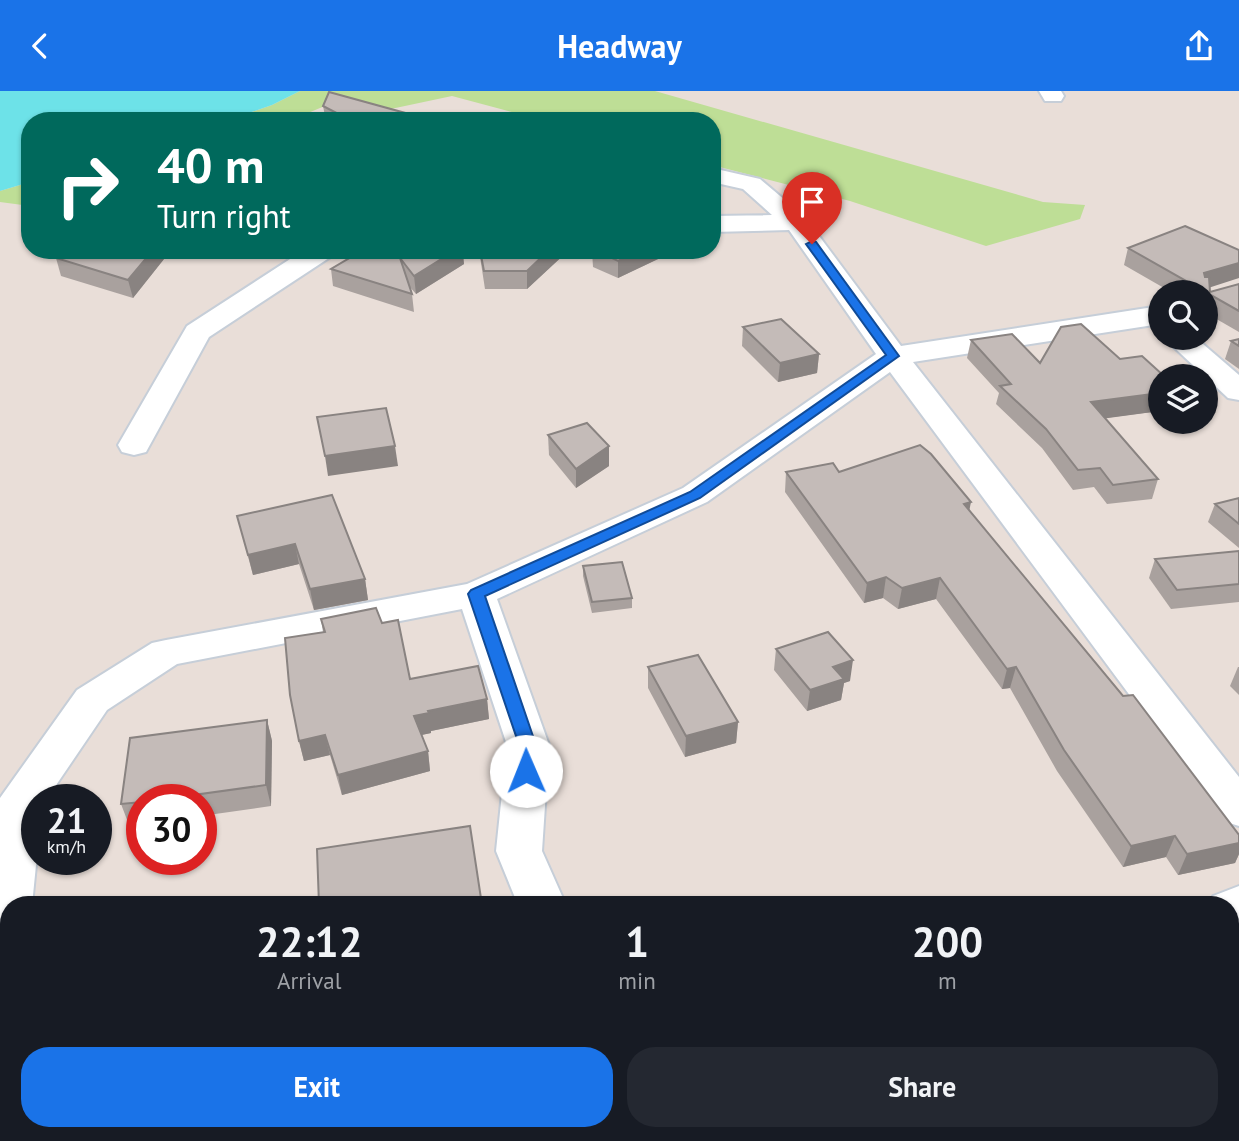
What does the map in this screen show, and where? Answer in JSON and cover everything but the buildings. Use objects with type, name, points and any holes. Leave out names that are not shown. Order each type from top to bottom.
[{"type":"street","points":[[721,178],[751,184],[796,222],[893,356],[1239,809]]},
{"type":"street","points":[[721,224],[796,222]]},
{"type":"street","points":[[134,445],[197,332],[309,259]]},
{"type":"street","points":[[9,896],[19,804],[92,700],[166,653],[476,594],[695,495],[893,356],[1148,325]]},
{"type":"street","points":[[1194,350],[1239,391]]},
{"type":"street","points":[[476,594],[528,745],[519,851],[538,896]]},
{"type":"green space","points":[[300,91],[655,91],[1043,202],[1085,205],[1080,219],[986,246],[850,201],[721,167],[721,112],[512,112],[452,96],[377,112],[340,112],[325,106],[310,112],[251,112]]},
{"type":"green space","points":[[21,185],[21,205],[0,202],[0,191]]},
{"type":"water","points":[[0,91],[300,91],[251,112],[21,112],[21,185],[0,191]]},
{"type":"route","points":[[526,771],[528,745],[476,594],[695,495],[893,356],[812,244]]}]
